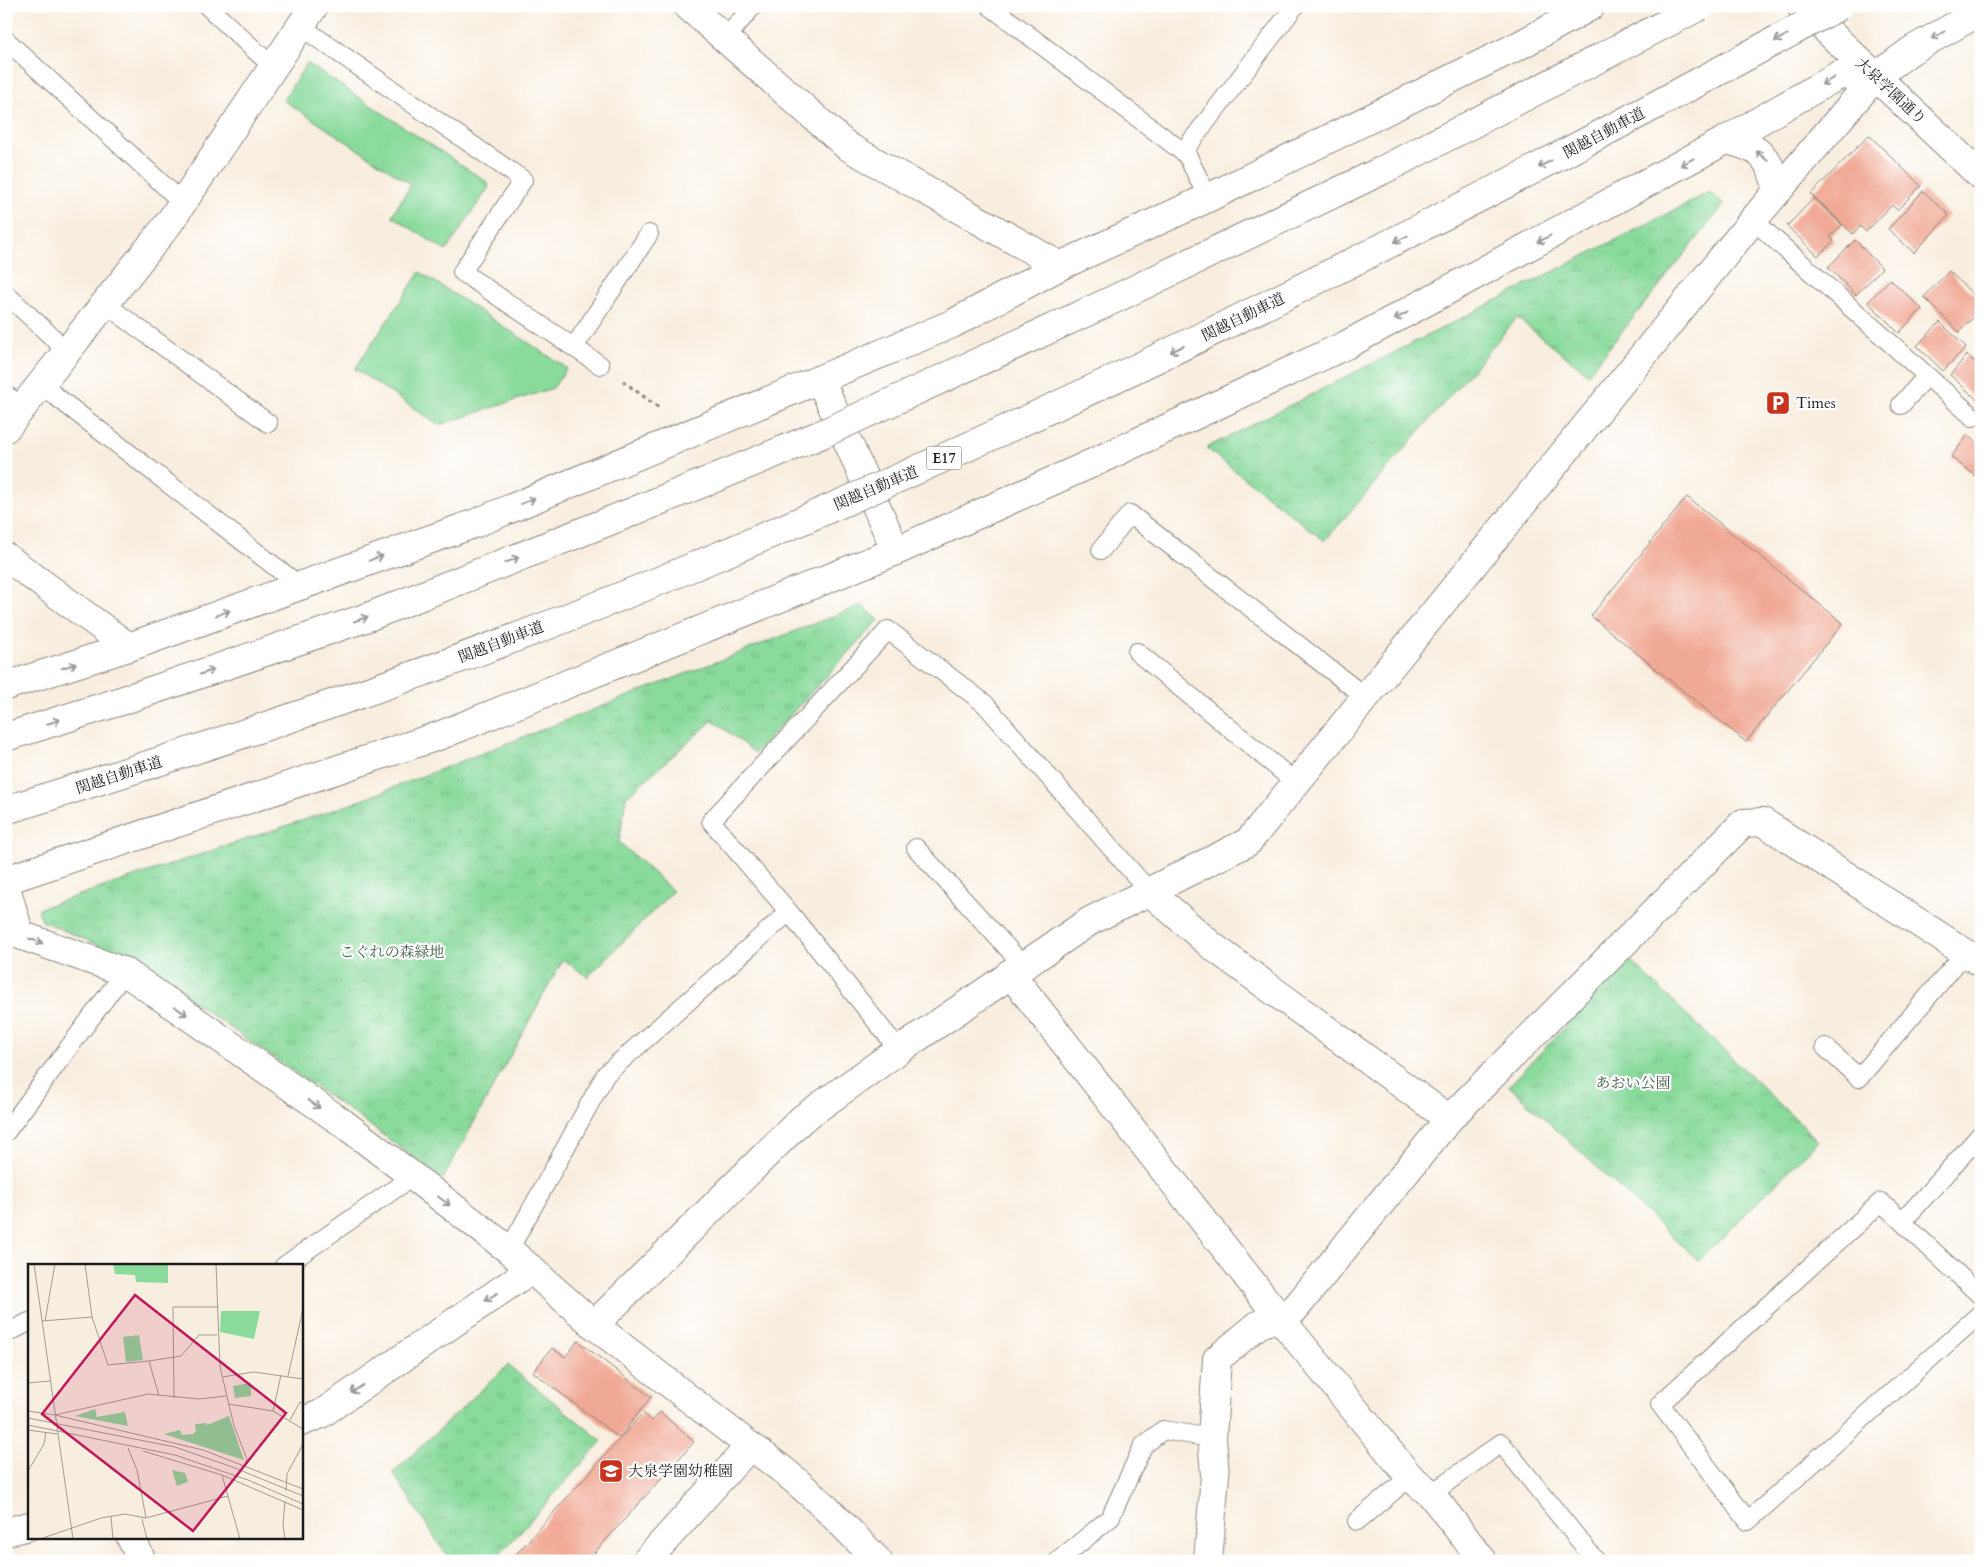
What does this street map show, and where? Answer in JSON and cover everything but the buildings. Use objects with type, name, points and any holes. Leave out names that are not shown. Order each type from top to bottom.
[{"type":"main road","points":[[688,6],[847,146],[1060,266]]},
{"type":"main road","points":[[6,737],[118,702],[368,617],[822,434],[1102,305],[1381,171],[1700,6]]},
{"type":"main road","name":"大泉学園通り","points":[[1801,6],[1981,176]]},
{"type":"main road","name":"関越自動車道","points":[[6,810],[277,724],[479,651],[688,569],[932,463],[1115,379],[1399,240],[1675,96],[1839,6]]},
{"type":"main road","points":[[6,686],[129,647],[476,523],[952,324],[1060,266],[1208,198],[1520,44],[1584,7]]},
{"type":"main road","points":[[594,1325],[802,1119],[1016,969],[1090,921],[1248,842],[1364,696],[1778,190],[1875,76],[1912,50],[1981,11]]},
{"type":"main road","points":[[12,410],[40,384],[169,223],[307,16]]},
{"type":"main road","points":[[6,880],[441,735],[896,551],[1086,466],[1346,345],[1726,140],[1839,75],[1875,76]]},
{"type":"main road","points":[[1726,140],[1745,144],[1762,154],[1770,163],[1778,190]]},
{"type":"main road","points":[[820,379],[896,551]]},
{"type":"main road","points":[[6,557],[129,647]]},
{"type":"main road","points":[[1208,1561],[1214,1475],[1212,1438],[1217,1359],[1258,1325],[1294,1310],[1449,1119],[1743,823],[1763,822],[1973,958]]},
{"type":"main road","points":[[6,888],[20,935],[125,972],[343,1123],[509,1250],[594,1325],[750,1446],[780,1466],[832,1513],[878,1561]]},
{"type":"main road","points":[[1149,891],[1212,946],[1449,1119]]},
{"type":"main road","points":[[1016,969],[1278,1316],[1410,1478],[1431,1494],[1483,1561]]},
{"type":"main road","points":[[302,1422],[321,1414],[532,1269]]},
{"type":"main road","points":[[646,1561],[750,1446]]},
{"type":"main road","points":[[6,1532],[28,1526]]},
{"type":"main road","points":[[133,1540],[142,1561]]},
{"type":"lane","points":[[207,6],[272,66]]},
{"type":"lane","points":[[725,39],[753,6]]},
{"type":"lane","points":[[990,6],[1183,152],[1208,198]]},
{"type":"lane","points":[[1183,152],[1295,6]]},
{"type":"lane","points":[[307,16],[523,180],[462,272],[600,365]]},
{"type":"lane","points":[[6,40],[183,203]]},
{"type":"lane","points":[[1754,220],[1973,417]]},
{"type":"lane","points":[[574,347],[649,234]]},
{"type":"lane","points":[[6,294],[66,350]]},
{"type":"lane","points":[[104,303],[268,422]]},
{"type":"lane","points":[[1902,405],[1927,376]]},
{"type":"lane","points":[[40,384],[300,586]]},
{"type":"lane","points":[[1101,550],[1130,514],[1364,696]]},
{"type":"lane","points":[[899,1050],[789,912],[711,821],[888,630],[984,703],[1149,891]]},
{"type":"lane","points":[[1137,652],[1295,782]]},
{"type":"lane","points":[[916,848],[1016,969]]},
{"type":"lane","points":[[509,1250],[606,1074],[789,912]]},
{"type":"lane","points":[[1825,1047],[1859,1078],[1973,958]]},
{"type":"lane","points":[[6,1132],[125,972]]},
{"type":"lane","points":[[1903,1221],[1981,1134]]},
{"type":"lane","points":[[287,1264],[412,1177]]},
{"type":"lane","points":[[1981,1296],[1881,1202],[1660,1404],[1748,1521],[1981,1313]]},
{"type":"lane","points":[[9,1332],[28,1322]]},
{"type":"lane","points":[[1058,1561],[1110,1518],[1143,1446],[1163,1430],[1212,1438]]},
{"type":"lane","points":[[1431,1494],[1501,1443],[1596,1561]]},
{"type":"lane","points":[[1357,1521],[1410,1478]]},
{"type":"path","points":[[600,365],[659,408]]},
{"type":"green space","points":[[307,63],[487,182],[489,187],[446,251],[392,216],[411,184],[283,100]]},
{"type":"green space","points":[[1710,192],[1724,205],[1588,374],[1517,318],[1325,541],[1206,448]]},
{"type":"green space","points":[[420,272],[567,368],[553,388],[439,425],[355,369]]},
{"type":"green space","name":"こぐれの森緑地","points":[[862,605],[879,620],[755,753],[713,720],[626,797],[619,842],[673,891],[588,977],[563,959],[443,1179],[360,1118],[133,960],[42,921],[38,909],[354,803]]},
{"type":"green space","name":"あおい公園","points":[[1629,959],[1818,1141],[1699,1261],[1509,1086]]},
{"type":"green space","points":[[508,1365],[602,1441],[494,1561],[450,1561],[393,1473]]},
{"type":"place","name":"Times","points":[[1778,403]]},
{"type":"place","name":"大泉学園幼稚園","points":[[611,1471]]}]
